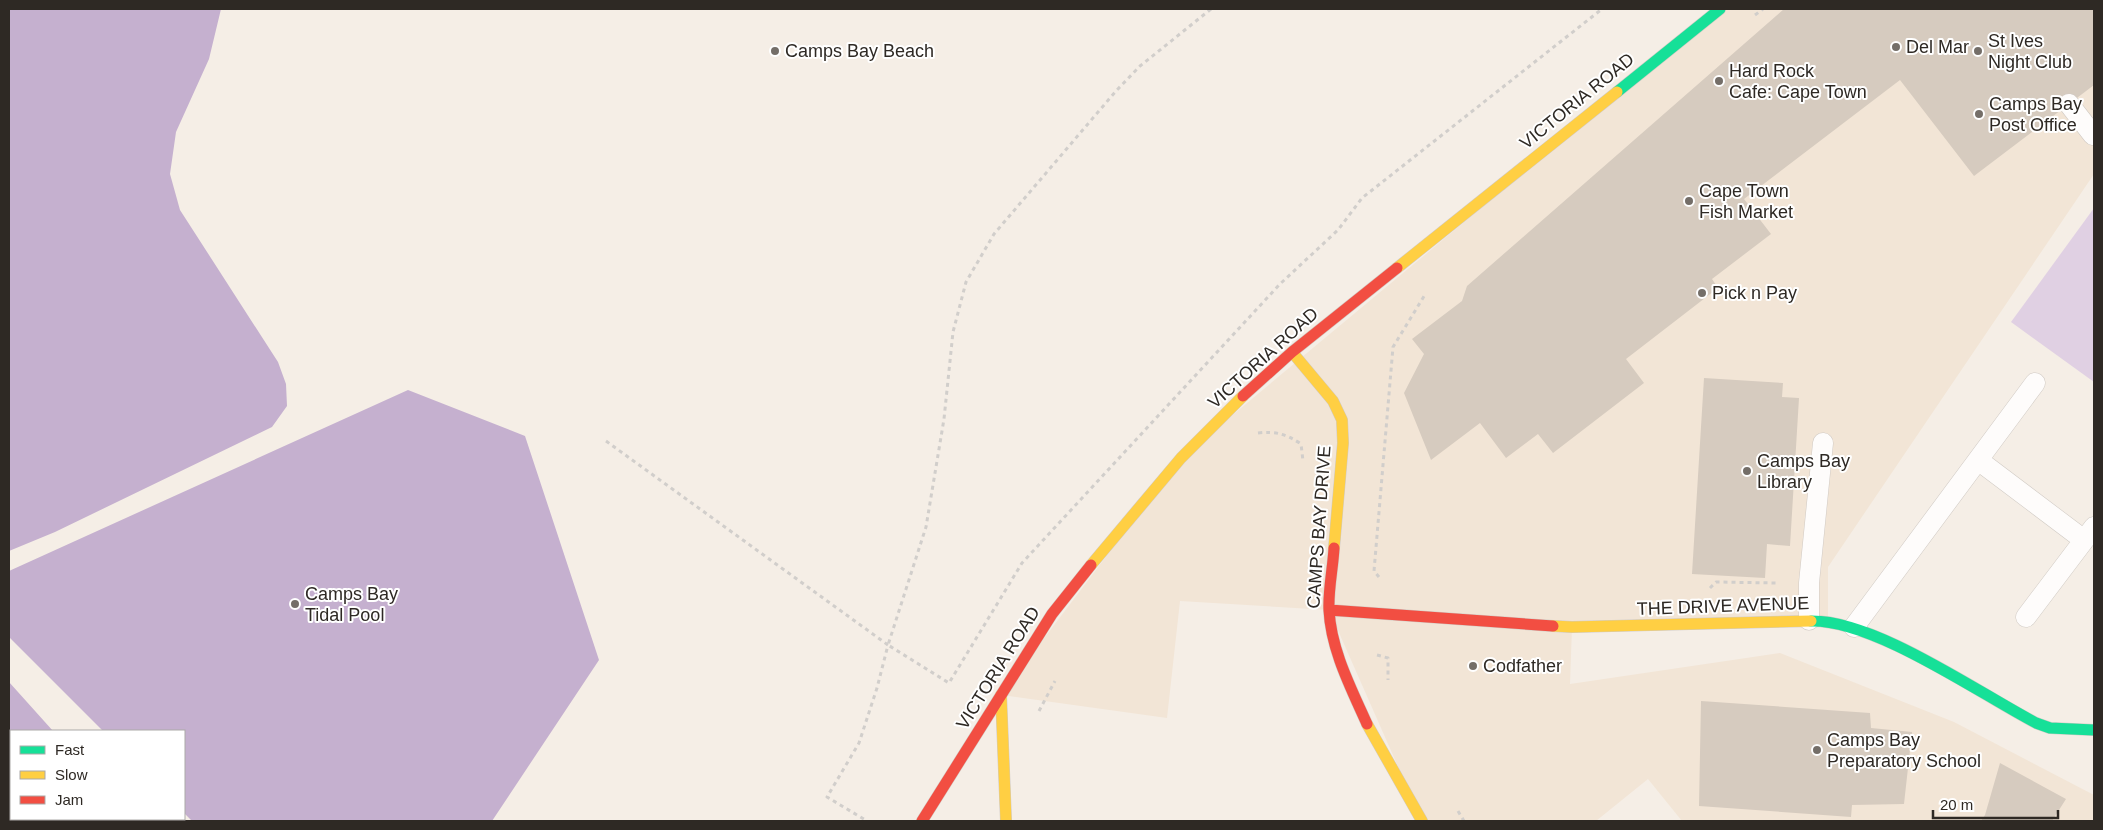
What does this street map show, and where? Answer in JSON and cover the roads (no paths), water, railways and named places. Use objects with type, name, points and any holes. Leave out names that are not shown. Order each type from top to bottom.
[{"type":"main road","name":"VICTORIA ROAD","points":[[922,821],[1052,614],[1113,537],[1188,451],[1239,399],[1292,352],[1720,9]]},
{"type":"main road","name":"CAMPS BAY DRIVE","points":[[1292,352],[1333,401],[1342,420],[1343,443],[1329,610],[1335,644],[1346,678],[1368,728],[1422,821]]},
{"type":"main road","name":"THE DRIVE AVENUE","points":[[1329,610],[1572,627],[1828,621],[1854,627],[1952,675],[2036,723],[2050,728],[2094,730]]},
{"type":"main road","points":[[1001,695],[1006,821]]},
{"type":"lane","points":[[2069,104],[2093,135]]},
{"type":"lane","points":[[1854,627],[2035,383]]},
{"type":"lane","points":[[1809,620],[1809,583],[1823,443]]},
{"type":"lane","points":[[1978,460],[2089,533],[2026,617]]},
{"type":"place","name":"Del Mar","points":[[1896,47]]},
{"type":"place","name":"Camps Bay Beach","points":[[775,51]]},
{"type":"place","name":"St Ives Night Club","points":[[1978,51]]},
{"type":"place","name":"Hard Rock Cafe: Cape Town","points":[[1719,81]]},
{"type":"place","name":"Camps Bay Post Office","points":[[1979,114]]},
{"type":"place","name":"Cape Town Fish Market","points":[[1689,201]]},
{"type":"place","name":"Pick n Pay","points":[[1702,293]]},
{"type":"place","name":"Camps Bay Library","points":[[1747,471]]},
{"type":"place","name":"Camps Bay Tidal Pool","points":[[295,604]]},
{"type":"place","name":"Codfather","points":[[1473,666]]},
{"type":"place","name":"Camps Bay Preparatory School","points":[[1817,750]]}]
